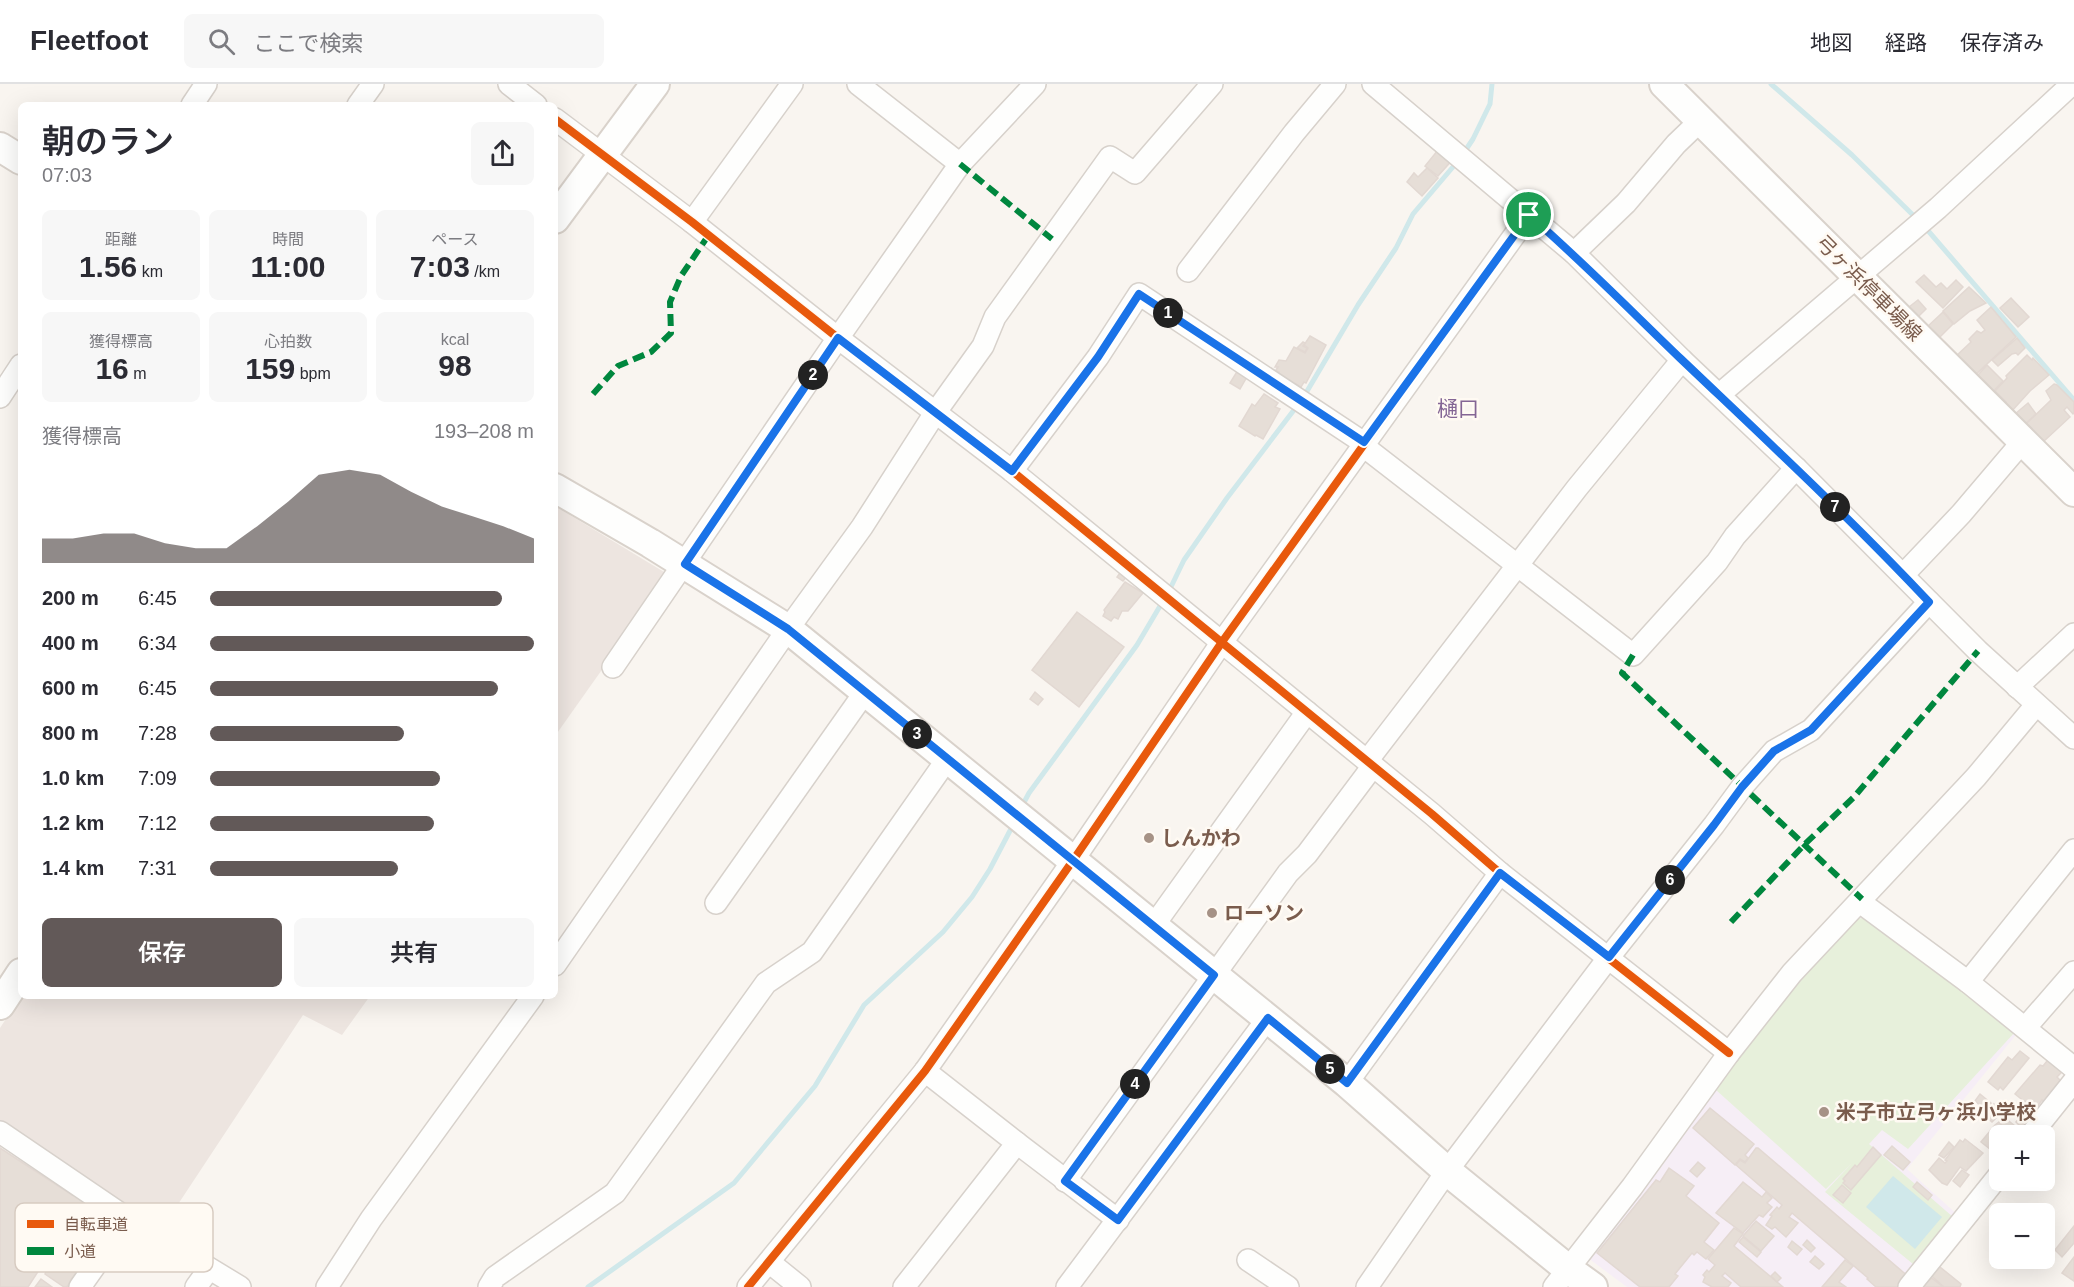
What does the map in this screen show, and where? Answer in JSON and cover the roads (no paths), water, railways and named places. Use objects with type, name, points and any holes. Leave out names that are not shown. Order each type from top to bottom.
[{"type":"street","points":[[194,102],[206,84]]},
{"type":"street","points":[[360,102],[373,84]]},
{"type":"street","points":[[558,215],[655,84]]},
{"type":"street","points":[[692,222],[792,84]]},
{"type":"street","points":[[858,84],[960,164]]},
{"type":"street","points":[[613,667],[960,164],[1035,84]]},
{"type":"street","points":[[558,961],[788,629],[862,527],[935,413],[983,346],[995,317],[1110,157],[1135,174],[1212,84]]},
{"type":"street","points":[[1188,271],[1294,133],[1335,84]]},
{"type":"street","points":[[1373,84],[1574,253],[1796,468],[1929,602],[2036,705],[2074,738]]},
{"type":"street","name":"弓ヶ浜停車場線","points":[[1664,84],[2074,492]]},
{"type":"street","points":[[1720,394],[1938,208],[2072,84]]},
{"type":"street","points":[[512,94],[529,102]]},
{"type":"street","points":[[1574,253],[1626,203],[1676,144],[1701,120]]},
{"type":"street","points":[[558,122],[692,222],[838,338],[1012,471],[1500,873],[1729,1053]]},
{"type":"street","points":[[0,147],[18,158]]},
{"type":"street","points":[[748,1287],[925,1071],[1074,860],[1222,642],[1529,215]]},
{"type":"street","points":[[1012,471],[1098,357],[1139,294],[1363,444],[1632,655],[1717,562],[1735,536],[1796,468]]},
{"type":"street","points":[[1065,1181],[1288,873],[1307,854],[1370,764],[1517,566],[1577,488],[1682,360]]},
{"type":"street","points":[[0,397],[18,370]]},
{"type":"street","points":[[1903,574],[1961,514],[2022,441]]},
{"type":"street","points":[[558,490],[685,564],[788,629],[1347,1083],[1448,1171],[1561,1278],[1593,1287]]},
{"type":"street","points":[[1367,1287],[1448,1171],[1609,957],[1742,787],[1774,751],[1811,730],[1929,602]]},
{"type":"street","points":[[2017,687],[2074,634]]},
{"type":"street","points":[[716,903],[865,692]]},
{"type":"street","points":[[1561,1278],[1632,1187],[1729,1053],[1792,973],[1976,777],[2036,705]]},
{"type":"street","points":[[1154,925],[1307,712]]},
{"type":"street","points":[[489,1287],[495,1277],[615,1192],[766,983],[812,952],[948,758]]},
{"type":"street","points":[[1968,982],[2074,850]]},
{"type":"street","points":[[1347,1083],[1500,873]]},
{"type":"street","points":[[1860,902],[1968,982],[2074,1068]]},
{"type":"street","points":[[2026,1027],[2074,972]]},
{"type":"street","points":[[0,1005],[18,978]]},
{"type":"street","points":[[327,1287],[371,1219],[531,999]]},
{"type":"street","points":[[1067,1287],[1268,1018]]},
{"type":"street","points":[[925,1071],[1118,1220]]},
{"type":"street","points":[[2039,1125],[2074,1081]]},
{"type":"street","points":[[0,1132],[104,1203]]},
{"type":"street","points":[[904,1287],[1017,1143]]},
{"type":"street","points":[[1909,1287],[1989,1188]]},
{"type":"street","points":[[1248,1260],[1288,1287]]},
{"type":"street","points":[[769,1262],[800,1287]]},
{"type":"street","points":[[213,1271],[240,1287]]},
{"type":"street","points":[[80,1287],[91,1272]]},
{"type":"street","points":[[196,1287],[207,1272]]},
{"type":"water","points":[[1893,1176],[1942,1217],[1915,1249],[1866,1207]]},
{"type":"waterway","points":[[1463,154],[1490,104],[1492,84]]},
{"type":"waterway","points":[[1771,84],[1852,155],[1917,219]]},
{"type":"waterway","points":[[1303,398],[1358,305],[1396,248],[1413,214],[1458,161]]},
{"type":"waterway","points":[[1924,226],[2074,400]]},
{"type":"waterway","points":[[1168,593],[1184,560],[1227,498],[1297,406]]},
{"type":"waterway","points":[[1021,808],[1029,793],[1137,645],[1163,601]]},
{"type":"waterway","points":[[588,1287],[734,1183],[815,1086],[864,1005],[943,932],[972,897],[1013,825]]},
{"type":"place","name":"しんかわ","points":[[1149,838]]},
{"type":"place","name":"ローソン","points":[[1212,913]]},
{"type":"place","name":"米子市立弓ヶ浜小学校","points":[[1824,1112]]},
{"type":"district","name":"樋口","points":[[1458,409]]}]
